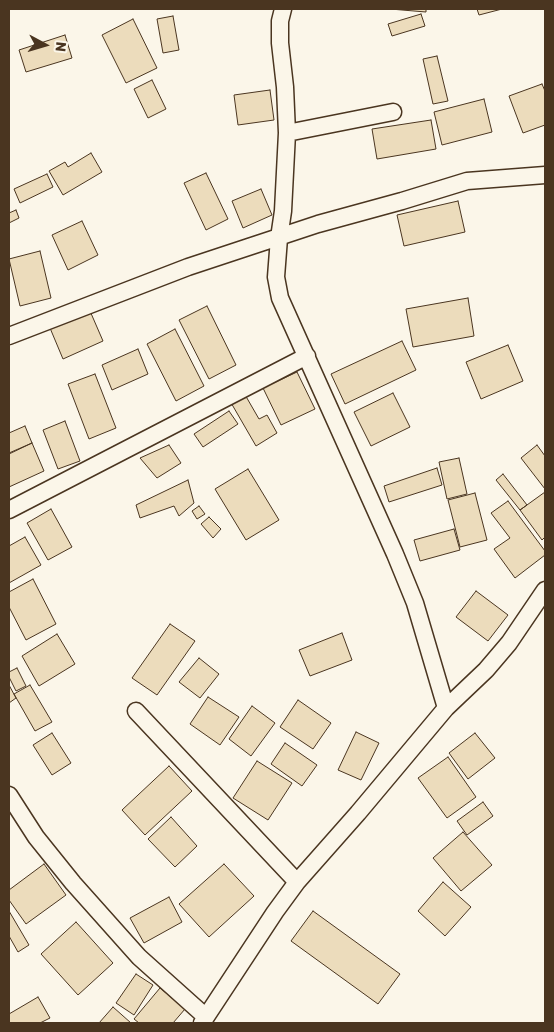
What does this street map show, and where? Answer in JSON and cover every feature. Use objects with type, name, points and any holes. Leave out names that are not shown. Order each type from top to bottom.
[{"type":"street","points":[[283,9],[280,22],[280,43],[285,87],[287,133],[283,211],[276,277],[280,298],[415,602],[446,708]]},
{"type":"street","points":[[287,133],[393,112]]},
{"type":"street","points":[[9,336],[188,267],[318,224],[467,181],[545,174]]},
{"type":"street","points":[[9,510],[307,356]]},
{"type":"street","points":[[9,795],[36,837],[73,883],[139,957],[204,1020],[274,912],[297,882],[358,814],[446,708],[486,670],[509,643],[545,590]]},
{"type":"street","points":[[136,711],[297,882]]},
{"type":"building","points":[[390,9],[426,9],[426,12]]},
{"type":"building","points":[[477,9],[502,9],[479,15]]},
{"type":"building","points":[[421,14],[425,26],[392,36],[388,24]]},
{"type":"building","points":[[173,16],[179,50],[163,53],[157,19]]},
{"type":"building","points":[[133,19],[157,68],[126,83],[102,35]]},
{"type":"building","points":[[65,35],[72,58],[26,72],[19,50]]},
{"type":"building","points":[[437,56],[448,101],[433,104],[423,59]]},
{"type":"building","points":[[152,80],[166,109],[148,118],[134,89]]},
{"type":"building","points":[[542,84],[545,91],[545,125],[523,133],[509,96]]},
{"type":"building","points":[[270,90],[274,120],[238,125],[234,95]]},
{"type":"building","points":[[484,99],[492,132],[442,145],[434,112]]},
{"type":"building","points":[[431,120],[436,149],[377,159],[372,129]]},
{"type":"building","points":[[91,153],[102,172],[63,195],[49,171],[65,162],[68,167]]},
{"type":"building","points":[[206,173],[228,219],[206,230],[184,183]]},
{"type":"building","points":[[47,174],[53,187],[20,203],[14,189]]},
{"type":"building","points":[[261,189],[272,215],[243,228],[232,201]]},
{"type":"building","points":[[458,201],[465,232],[404,246],[397,215]]},
{"type":"building","points":[[16,210],[19,218],[9,223],[9,213]]},
{"type":"building","points":[[82,221],[98,255],[68,270],[52,235]]},
{"type":"building","points":[[40,251],[51,298],[20,306],[9,259]]},
{"type":"building","points":[[468,298],[474,336],[413,347],[406,309]]},
{"type":"building","points":[[207,306],[236,365],[209,379],[179,320]]},
{"type":"building","points":[[90,311],[103,341],[63,359],[50,328]]},
{"type":"building","points":[[175,329],[204,386],[176,401],[147,344]]},
{"type":"building","points":[[402,341],[416,370],[345,404],[331,374]]},
{"type":"building","points":[[508,345],[523,381],[481,399],[466,362]]},
{"type":"building","points":[[138,349],[148,374],[112,390],[102,365]]},
{"type":"building","points":[[297,372],[315,409],[281,425],[263,388]]},
{"type":"building","points":[[95,374],[116,428],[89,439],[68,384]]},
{"type":"building","points":[[244,393],[259,419],[267,415],[277,433],[256,446],[230,401]]},
{"type":"building","points":[[393,393],[410,427],[371,446],[354,412]]},
{"type":"building","points":[[229,411],[238,424],[203,447],[194,434]]},
{"type":"building","points":[[65,421],[80,461],[58,469],[43,430]]},
{"type":"building","points":[[25,426],[32,443],[9,453],[9,433]]},
{"type":"building","points":[[32,443],[44,471],[9,487],[9,454]]},
{"type":"building","points":[[169,445],[181,463],[157,478],[140,458]]},
{"type":"building","points":[[537,445],[545,456],[545,489],[521,458]]},
{"type":"building","points":[[459,458],[467,494],[447,499],[439,462]]},
{"type":"building","points":[[437,468],[442,485],[389,502],[384,486]]},
{"type":"building","points":[[248,469],[279,520],[246,540],[215,489]]},
{"type":"building","points":[[503,474],[527,505],[520,510],[496,480]]},
{"type":"building","points":[[188,480],[194,503],[179,516],[174,506],[140,518],[136,505]]},
{"type":"building","points":[[545,492],[545,537],[542,540],[520,510]]},
{"type":"building","points":[[475,493],[487,540],[460,547],[448,500]]},
{"type":"building","points":[[508,501],[545,551],[545,555],[515,578],[494,549],[510,538],[491,513]]},
{"type":"building","points":[[199,506],[205,514],[197,519],[192,511]]},
{"type":"building","points":[[51,509],[72,547],[48,560],[27,523]]},
{"type":"building","points":[[209,517],[221,529],[213,538],[201,524]]},
{"type":"building","points":[[454,529],[460,550],[420,561],[414,540]]},
{"type":"building","points":[[25,537],[41,565],[9,583],[9,546]]},
{"type":"building","points":[[33,579],[56,624],[26,640],[9,607],[9,592]]},
{"type":"building","points":[[476,591],[508,615],[488,641],[456,617]]},
{"type":"building","points":[[170,624],[195,641],[157,695],[132,678]]},
{"type":"building","points":[[342,633],[352,660],[310,676],[299,650]]},
{"type":"building","points":[[57,634],[75,664],[39,686],[22,656]]},
{"type":"building","points":[[199,658],[219,674],[200,698],[179,682]]},
{"type":"building","points":[[17,668],[26,686],[16,691],[9,677],[9,672]]},
{"type":"building","points":[[9,685],[16,698],[9,703]]},
{"type":"building","points":[[30,685],[52,722],[35,731],[14,694]]},
{"type":"building","points":[[208,697],[239,717],[220,745],[190,724]]},
{"type":"building","points":[[298,700],[331,723],[313,749],[280,727]]},
{"type":"building","points":[[252,706],[275,723],[251,756],[229,739]]},
{"type":"building","points":[[356,732],[379,743],[361,780],[338,770]]},
{"type":"building","points":[[52,733],[71,763],[52,775],[33,745]]},
{"type":"building","points":[[475,733],[495,758],[468,779],[449,753]]},
{"type":"building","points":[[285,743],[317,765],[302,786],[271,764]]},
{"type":"building","points":[[448,757],[476,797],[447,818],[418,778]]},
{"type":"building","points":[[257,761],[292,783],[268,820],[233,798]]},
{"type":"building","points":[[169,766],[192,791],[145,835],[122,810]]},
{"type":"building","points":[[483,802],[493,816],[467,835],[457,821]]},
{"type":"building","points":[[171,817],[197,846],[175,867],[148,839]]},
{"type":"building","points":[[463,832],[492,865],[461,891],[433,858]]},
{"type":"building","points":[[44,864],[66,895],[26,924],[9,900],[9,890]]},
{"type":"building","points":[[224,864],[254,896],[209,937],[179,904]]},
{"type":"building","points":[[443,882],[471,907],[445,936],[418,911]]},
{"type":"building","points":[[169,897],[182,922],[144,943],[130,918]]},
{"type":"building","points":[[9,911],[29,945],[18,952],[9,936]]},
{"type":"building","points":[[313,911],[400,974],[378,1004],[291,941]]},
{"type":"building","points":[[76,922],[113,963],[78,995],[41,954]]},
{"type":"building","points":[[136,974],[153,985],[134,1015],[116,1003]]},
{"type":"building","points":[[160,988],[185,1009],[173,1023],[139,1023],[134,1019]]},
{"type":"building","points":[[38,997],[50,1018],[40,1023],[9,1023],[9,1014]]},
{"type":"building","points":[[113,1007],[131,1023],[99,1023]]}]
